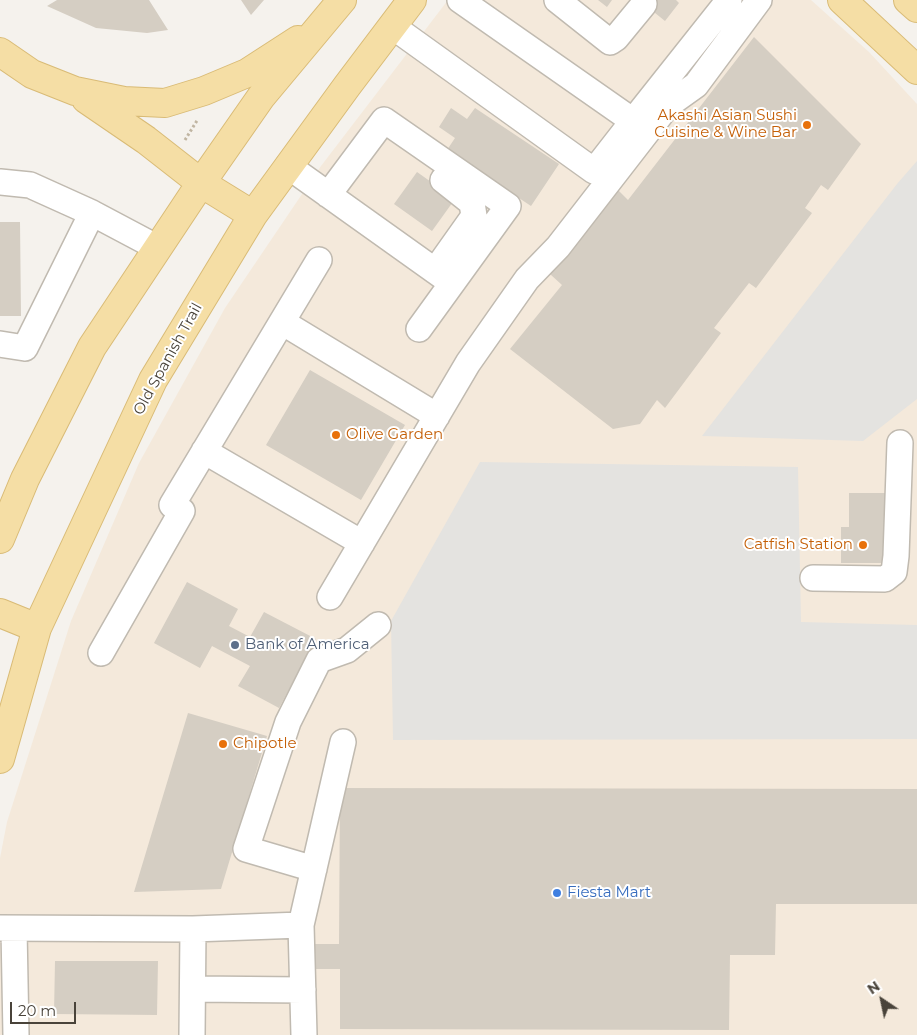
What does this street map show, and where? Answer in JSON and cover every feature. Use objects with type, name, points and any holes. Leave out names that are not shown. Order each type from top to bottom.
[{"type":"main road","points":[[0,539],[25,478],[92,347],[201,183],[261,97],[342,0]]},
{"type":"main road","name":"Old Spanish Trail","points":[[0,759],[37,628],[153,380],[253,215],[412,0]]},
{"type":"main road","points":[[842,0],[917,70]]},
{"type":"main road","points":[[908,0],[917,8]]},
{"type":"main road","points":[[75,92],[124,101],[165,103],[204,91],[248,73],[324,23]]},
{"type":"main road","points":[[0,52],[32,74],[75,92],[146,140],[201,183],[253,215]]},
{"type":"main road","points":[[0,613],[37,628]]},
{"type":"lane","points":[[460,0],[640,127]]},
{"type":"lane","points":[[557,0],[610,42],[616,38],[644,4]]},
{"type":"lane","points":[[330,597],[468,363],[527,279],[558,247],[729,0]]},
{"type":"lane","points":[[392,26],[594,171],[640,127],[696,85],[759,0]]},
{"type":"lane","points":[[328,195],[384,120],[508,206],[443,277]]},
{"type":"lane","points":[[376,130],[472,203],[474,216],[419,329]]},
{"type":"lane","points":[[288,166],[443,277]]},
{"type":"lane","points":[[0,182],[30,185],[92,213],[158,248]]},
{"type":"lane","points":[[0,344],[26,348],[92,213]]},
{"type":"lane","points":[[101,653],[177,508],[204,451],[319,260]]},
{"type":"lane","points":[[282,322],[437,416]]},
{"type":"lane","points":[[813,578],[885,580],[894,572],[900,443]]},
{"type":"lane","points":[[204,451],[362,543]]},
{"type":"lane","points":[[314,869],[246,849],[288,722],[319,660],[347,650],[378,624]]},
{"type":"lane","points":[[304,1035],[301,925],[343,742]]},
{"type":"lane","points":[[16,1035],[7,929],[193,929],[301,925]]},
{"type":"lane","points":[[192,1035],[193,929]]},
{"type":"lane","points":[[193,989],[303,990]]},
{"type":"path","points":[[184,141],[198,118]]},
{"type":"shaded area","points":[[448,0],[811,0],[869,52],[917,104],[917,1035],[0,1035],[0,858],[7,822],[71,621],[139,463],[225,308],[321,166]]},
{"type":"shaded area","points":[[917,161],[917,399],[863,441],[702,436],[897,184]]},
{"type":"shaded area","points":[[480,462],[798,467],[801,622],[917,625],[917,739],[393,740],[391,621]]},
{"type":"building","points":[[57,0],[149,0],[168,30],[147,33],[96,28],[47,6]]},
{"type":"building","points":[[241,0],[264,0],[251,15]]},
{"type":"building","points":[[598,0],[612,0],[607,7]]},
{"type":"building","points":[[639,0],[676,0],[679,3],[665,21]]},
{"type":"building","points":[[754,37],[861,144],[828,190],[821,185],[805,208],[812,213],[756,288],[749,283],[714,328],[721,333],[665,408],[657,400],[640,424],[613,429],[510,349],[562,285],[550,274],[616,188],[628,200]]},
{"type":"building","points":[[451,108],[467,119],[475,108],[559,164],[531,206],[447,150],[455,138],[439,127]]},
{"type":"building","points":[[417,172],[455,199],[432,231],[394,204]]},
{"type":"building","points":[[0,222],[20,222],[21,316],[0,316]]},
{"type":"building","name":"Olive Garden","points":[[310,370],[405,425],[361,500],[266,445]]},
{"type":"building","name":"Catfish Station","points":[[849,493],[885,493],[885,563],[841,563],[841,527],[849,527]]},
{"type":"building","name":"Bank of America","points":[[187,582],[238,609],[229,626],[250,637],[264,612],[316,639],[279,708],[238,686],[250,666],[212,646],[200,668],[154,643]]},
{"type":"building","points":[[188,713],[267,736],[221,889],[134,892]]},
{"type":"building","points":[[340,788],[917,789],[917,904],[776,904],[775,955],[730,955],[729,1030],[340,1029],[340,969],[315,969],[315,944],[339,944]]},
{"type":"building","points":[[55,961],[158,961],[157,1015],[54,1014]]},
{"type":"place","name":"Akashi Asian Sushi Cuisine & Wine Bar","points":[[807,125]]},
{"type":"place","name":"Olive Garden","points":[[336,435]]},
{"type":"place","name":"Catfish Station","points":[[863,545]]},
{"type":"place","name":"Bank of America","points":[[235,645]]},
{"type":"place","name":"Chipotle","points":[[223,744]]},
{"type":"place","name":"Fiesta Mart","points":[[557,893]]}]
